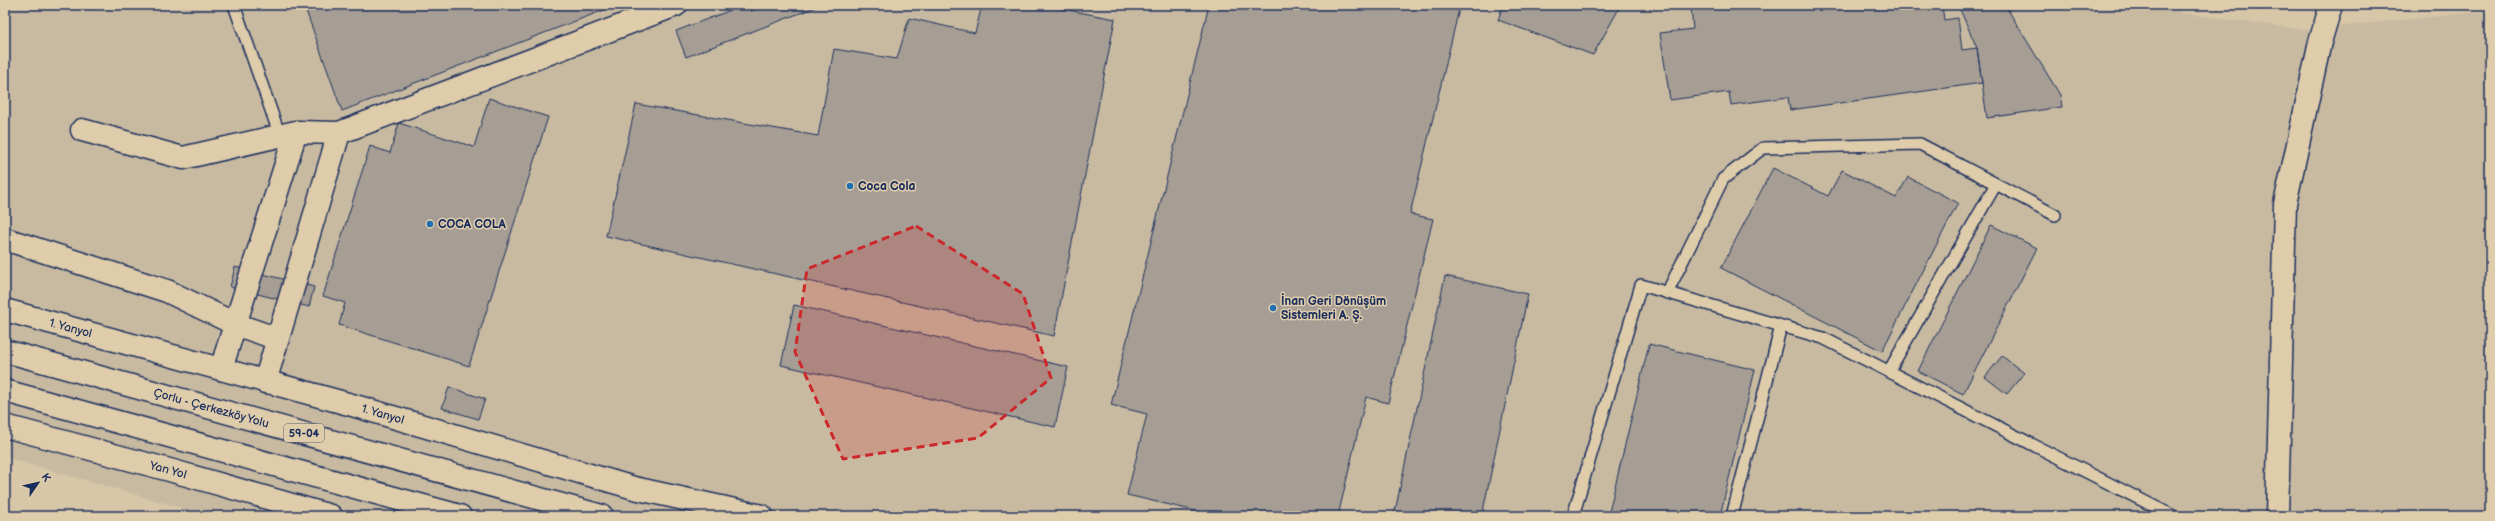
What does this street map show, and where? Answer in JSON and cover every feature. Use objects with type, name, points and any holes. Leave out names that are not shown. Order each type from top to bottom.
[{"type":"main road","points":[[82,130],[183,158],[288,134],[338,133],[676,5]]},
{"type":"main road","points":[[2277,516],[2285,204],[2320,42],[2331,5]]},
{"type":"main road","points":[[265,382],[338,133]]},
{"type":"main road","points":[[222,370],[288,134]]},
{"type":"main road","points":[[5,239],[167,291],[235,324],[278,339]]},
{"type":"main road","name":"1. Yanyol","points":[[5,310],[265,382],[634,488],[762,516]]},
{"type":"main road","name":"Çorlu - Çerkezköy Yolu","points":[[5,351],[602,516]]},
{"type":"main road","points":[[5,391],[460,516]]},
{"type":"main road","name":"Yan Yol","points":[[5,426],[174,471],[331,516]]},
{"type":"lane","points":[[234,5],[288,134]]},
{"type":"lane","points":[[1668,292],[1723,179],[1763,148],[1920,144],[2055,215]]},
{"type":"lane","points":[[1889,372],[1996,184]]},
{"type":"lane","points":[[1573,516],[1641,285],[1823,338],[2173,516]]},
{"type":"lane","points":[[1732,516],[1781,326]]},
{"type":"highlighted area","points":[[916,226],[1023,294],[1051,378],[978,438],[843,459],[795,352],[807,269]]},
{"type":"shaded area","points":[[5,5],[2174,5],[2181,13],[2305,30],[2490,11],[2490,516],[210,516],[5,457]]},
{"type":"building","points":[[304,5],[617,5],[342,111]]},
{"type":"building","points":[[744,5],[749,5],[751,11],[768,5],[821,5],[686,57],[676,31]]},
{"type":"building","name":"Coca Cola","points":[[982,5],[1042,5],[1115,19],[1054,336],[606,236],[636,104],[818,136],[834,49],[897,59],[909,18],[975,33]]},
{"type":"building","name":"İnan Geri Dönüşüm Sistemleri A. Ş.","points":[[1209,5],[1460,5],[1410,214],[1433,219],[1388,403],[1366,397],[1338,516],[1217,516],[1127,495],[1147,414],[1111,405]]},
{"type":"building","points":[[1503,5],[1621,5],[1593,55],[1498,20]]},
{"type":"building","points":[[1711,5],[1942,5],[1944,20],[1958,18],[1962,50],[1977,48],[1982,83],[1790,110],[1788,97],[1731,105],[1729,92],[1670,100],[1660,33],[1693,29],[1691,8]]},
{"type":"building","points":[[1958,5],[2005,5],[2060,95],[2062,107],[1987,118],[1977,48]]},
{"type":"building","name":"COCA COLA","points":[[489,98],[548,117],[469,366],[339,325],[345,303],[323,296],[370,146],[390,153],[399,123],[474,147]]},
{"type":"building","points":[[1773,168],[1828,196],[1842,170],[1896,198],[1908,177],[1958,203],[1882,351],[1721,268]]},
{"type":"building","points":[[1991,225],[2037,248],[1963,394],[1918,371]]},
{"type":"building","points":[[235,267],[314,287],[309,307],[230,287]]},
{"type":"building","points":[[1445,276],[1528,294],[1482,516],[1394,516]]},
{"type":"building","points":[[794,305],[1068,367],[1055,427],[781,365]]},
{"type":"building","points":[[1649,344],[1755,370],[1720,516],[1608,516]]},
{"type":"building","points":[[2002,356],[2024,373],[2007,394],[1985,377]]},
{"type":"building","points":[[449,387],[485,399],[478,419],[442,408]]},
{"type":"place","name":"Coca Cola","points":[[850,186]]},
{"type":"place","name":"COCA COLA","points":[[430,224]]},
{"type":"place","name":"İnan Geri Dönüşüm Sistemleri A. Ş.","points":[[1273,308]]}]
